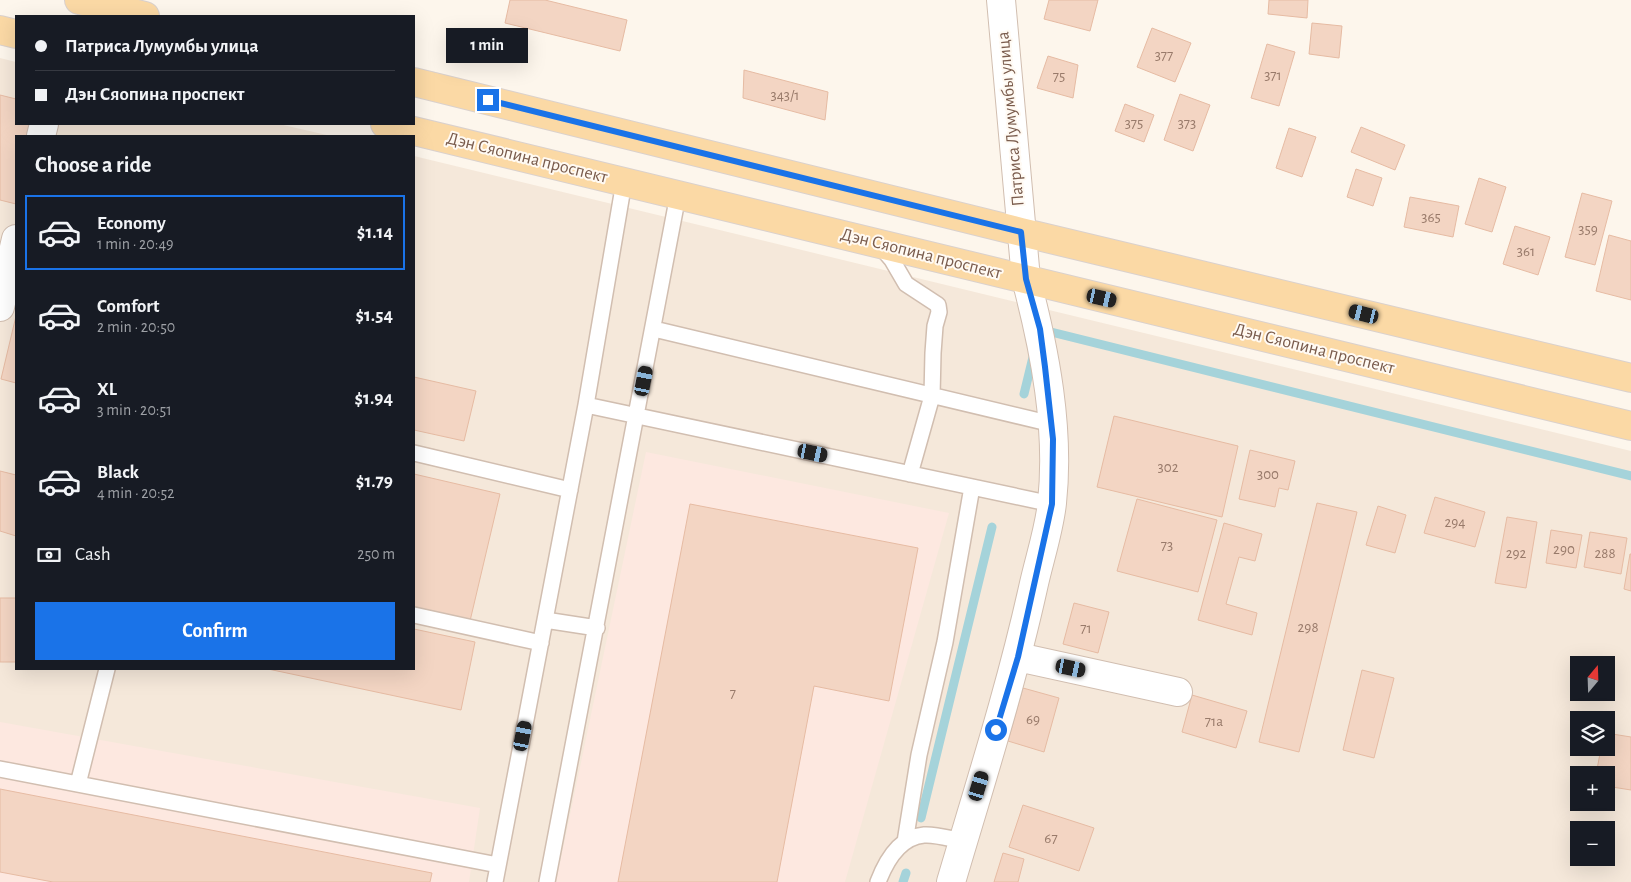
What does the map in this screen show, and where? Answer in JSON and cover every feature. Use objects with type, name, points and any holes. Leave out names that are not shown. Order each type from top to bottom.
[{"type":"main road","points":[[79,0],[142,15]]},
{"type":"main road","points":[[0,30],[15,34]]},
{"type":"main road","points":[[415,82],[1021,232],[1631,378]]},
{"type":"main road","name":"Дэн Сяопина проспект","points":[[389,125],[1631,426]]},
{"type":"street","name":"Патриса Лумумбы улица","points":[[951,882],[1018,657],[1052,504],[1052,424],[1040,329],[1026,279],[1001,0]]},
{"type":"street","points":[[0,307],[15,243]]},
{"type":"street","points":[[1018,657],[1178,692]]},
{"type":"lane","points":[[495,882],[586,405],[624,182]]},
{"type":"lane","points":[[547,882],[638,416],[678,195]]},
{"type":"lane","points":[[879,244],[892,260],[906,284],[938,304],[939,312],[935,326],[933,353],[932,396],[910,474]]},
{"type":"lane","points":[[654,329],[1052,424]]},
{"type":"lane","points":[[586,405],[1052,504]]},
{"type":"lane","points":[[415,453],[570,490]]},
{"type":"lane","points":[[905,842],[919,755],[945,642],[972,487]]},
{"type":"lane","points":[[415,615],[541,643]]},
{"type":"lane","points":[[545,620],[597,628]]},
{"type":"lane","points":[[78,784],[107,670]]},
{"type":"lane","points":[[0,769],[498,865]]},
{"type":"lane","points":[[878,882],[892,854],[905,842],[926,835],[963,841]]},
{"type":"shaded area","points":[[0,58],[15,62],[15,125],[283,125],[327,135],[15,135],[15,670],[415,670],[415,156],[1631,451],[1631,882],[0,882]]},
{"type":"shaded area","points":[[646,452],[949,513],[845,882],[556,882]]},
{"type":"shaded area","points":[[0,722],[480,808],[469,882],[0,882]]},
{"type":"building","points":[[510,0],[545,0],[627,20],[620,51],[505,23]]},
{"type":"building","points":[[1049,0],[1098,0],[1090,31],[1044,19]]},
{"type":"building","points":[[1269,0],[1308,0],[1307,18],[1268,14]]},
{"type":"building","points":[[1312,23],[1342,26],[1339,58],[1309,54]]},
{"type":"building","points":[[1152,28],[1191,43],[1175,82],[1137,67]]},
{"type":"building","points":[[1267,44],[1295,52],[1279,106],[1251,98]]},
{"type":"building","points":[[1048,56],[1078,65],[1073,98],[1037,88]]},
{"type":"building","points":[[744,70],[828,92],[825,120],[743,98]]},
{"type":"building","points":[[1180,94],[1210,105],[1193,151],[1164,140]]},
{"type":"building","points":[[0,95],[15,99],[15,125],[38,125],[34,135],[15,135],[15,204],[0,200]]},
{"type":"building","points":[[1125,104],[1154,115],[1144,142],[1115,131]]},
{"type":"building","points":[[1361,127],[1405,145],[1395,170],[1351,152]]},
{"type":"building","points":[[1289,128],[1316,137],[1302,177],[1276,168]]},
{"type":"building","points":[[1356,169],[1382,178],[1373,206],[1347,197]]},
{"type":"building","points":[[1479,178],[1506,187],[1492,232],[1465,224]]},
{"type":"building","points":[[1582,193],[1612,201],[1595,265],[1565,257]]},
{"type":"building","points":[[1410,197],[1459,206],[1453,237],[1404,227]]},
{"type":"building","points":[[1515,226],[1550,237],[1538,275],[1503,264]]},
{"type":"building","points":[[1609,235],[1631,241],[1631,300],[1596,291]]},
{"type":"building","points":[[15,320],[15,383],[1,379]]},
{"type":"building","points":[[415,377],[476,391],[464,441],[415,430]]},
{"type":"building","points":[[1114,416],[1238,446],[1222,517],[1097,487]]},
{"type":"building","points":[[1250,450],[1295,461],[1288,490],[1279,488],[1275,507],[1239,499]]},
{"type":"building","points":[[0,471],[15,475],[15,536],[0,531]]},
{"type":"building","points":[[415,474],[500,494],[470,621],[415,608]]},
{"type":"building","points":[[1435,497],[1485,512],[1475,547],[1424,533]]},
{"type":"building","points":[[1137,499],[1217,520],[1198,592],[1117,571]]},
{"type":"building","points":[[1317,503],[1357,512],[1299,752],[1259,742]]},
{"type":"building","points":[[690,504],[918,548],[889,701],[814,686],[777,882],[618,882]]},
{"type":"building","points":[[1378,506],[1406,515],[1395,553],[1366,545]]},
{"type":"building","points":[[1507,517],[1537,522],[1526,588],[1495,583]]},
{"type":"building","points":[[1224,523],[1262,534],[1255,561],[1239,557],[1226,604],[1257,613],[1252,635],[1198,620]]},
{"type":"building","points":[[1551,530],[1582,535],[1576,568],[1546,563]]},
{"type":"building","points":[[1590,532],[1627,538],[1621,574],[1584,567]]},
{"type":"building","points":[[1631,554],[1631,591],[1624,589]]},
{"type":"building","points":[[0,598],[15,598],[15,662],[0,662]]},
{"type":"building","points":[[1074,603],[1109,612],[1098,653],[1063,644]]},
{"type":"building","points":[[415,629],[475,642],[461,710],[273,670],[415,670]]},
{"type":"building","points":[[1362,670],[1394,678],[1374,758],[1343,750]]},
{"type":"building","points":[[1023,688],[1059,698],[1044,752],[1008,741]]},
{"type":"building","points":[[1192,695],[1247,711],[1236,748],[1182,732]]},
{"type":"building","points":[[1615,734],[1631,737],[1631,790],[1615,787],[1615,766],[1598,766],[1600,756],[1615,756]]},
{"type":"building","points":[[0,789],[432,873],[430,882],[53,882],[0,872]]},
{"type":"building","points":[[1023,805],[1094,828],[1079,871],[1009,847]]},
{"type":"building","points":[[1003,853],[1024,859],[1018,882],[994,882]]},
{"type":"waterway","points":[[1043,330],[1631,476]]},
{"type":"waterway","points":[[1024,394],[1034,353]]},
{"type":"waterway","points":[[921,818],[992,527]]},
{"type":"waterway","points":[[903,882],[906,873]]},
{"type":"route","points":[[488,100],[1021,232],[1026,279],[1040,329],[1045,367],[1053,439],[1052,504],[1018,657],[996,730]]}]
